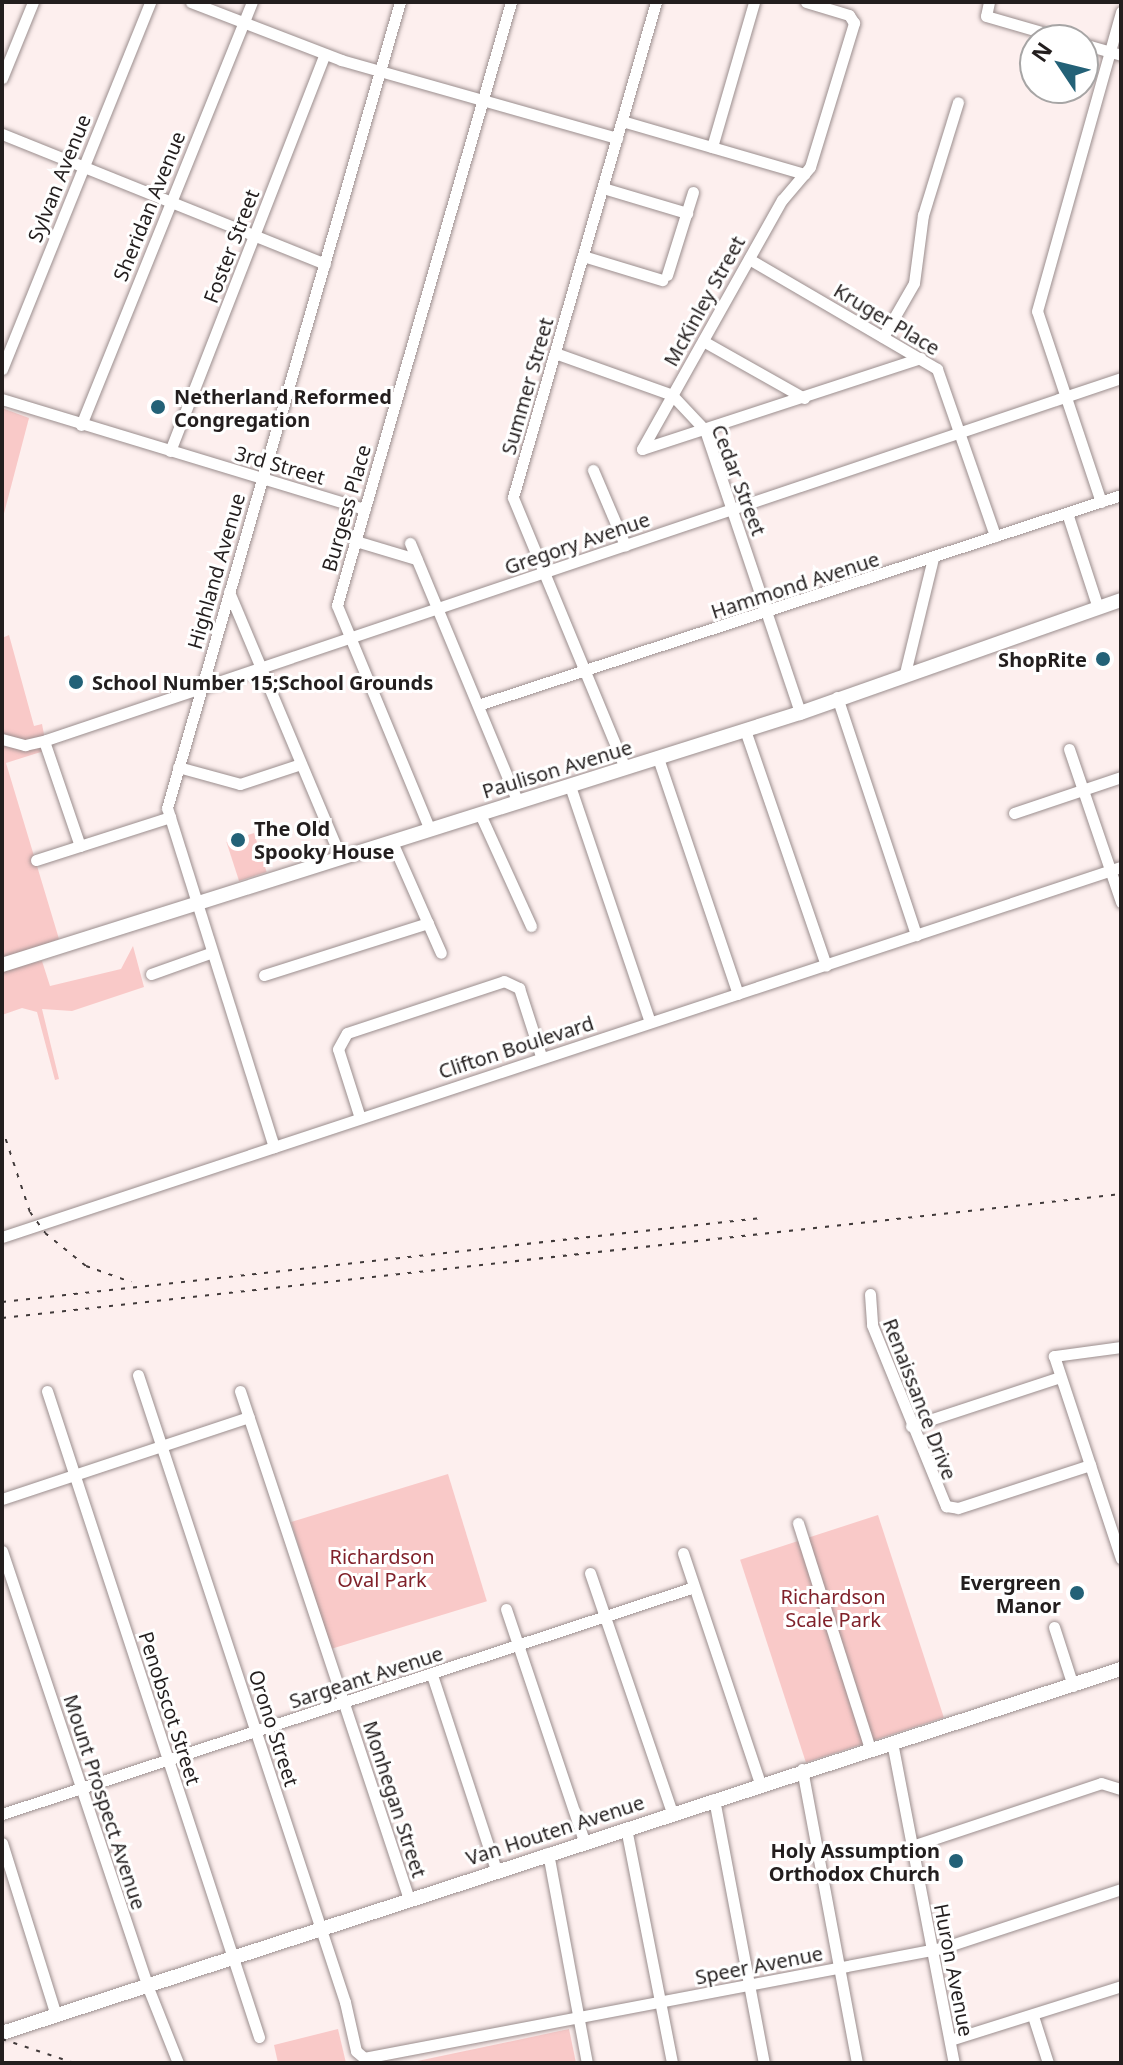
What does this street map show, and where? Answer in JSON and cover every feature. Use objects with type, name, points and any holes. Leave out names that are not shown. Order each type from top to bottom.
[{"type":"main road","name":"Paulison Avenue","points":[[2,965],[800,713],[905,673],[1121,600]]},
{"type":"main road","name":"Van Houten Avenue","points":[[2,2033],[802,1769],[1121,1669]]},
{"type":"street","points":[[2,78],[33,2]]},
{"type":"street","name":"Sylvan Avenue","points":[[2,369],[150,2]]},
{"type":"street","points":[[191,2],[341,60],[617,138]]},
{"type":"street","name":"Sheridan Avenue","points":[[81,425],[252,2]]},
{"type":"street","name":"Highland Avenue","points":[[274,1147],[210,953],[167,808],[400,2]]},
{"type":"street","name":"Burgess Place","points":[[430,830],[337,605],[511,2]]},
{"type":"street","name":"Summer Street","points":[[625,768],[513,497],[656,2]]},
{"type":"street","points":[[712,147],[754,2]]},
{"type":"street","points":[[622,121],[804,174],[854,23],[844,13],[806,2]]},
{"type":"street","points":[[989,2],[986,16],[1019,26]]},
{"type":"street","points":[[1101,502],[1038,305],[1115,53],[1121,12]]},
{"type":"street","name":"Foster Street","points":[[170,451],[325,54]]},
{"type":"street","points":[[883,337],[914,283],[923,215],[958,102]]},
{"type":"street","points":[[2,134],[325,264]]},
{"type":"street","name":"McKinley Street","points":[[705,430],[642,449],[782,200],[804,174]]},
{"type":"street","points":[[603,188],[687,213]]},
{"type":"street","points":[[583,256],[665,278],[693,192]]},
{"type":"street","name":"Kruger Place","points":[[749,259],[920,358],[941,376],[995,536]]},
{"type":"street","points":[[703,341],[804,398]]},
{"type":"street","name":"Cedar Street","points":[[555,353],[672,395],[705,430],[800,713]]},
{"type":"street","points":[[705,430],[920,358]]},
{"type":"street","name":"Gregory Avenue","points":[[44,741],[1121,378]]},
{"type":"street","name":"3rd Street","points":[[2,399],[365,509]]},
{"type":"street","points":[[593,470],[625,545]]},
{"type":"street","name":"Hammond Avenue","points":[[478,705],[1121,495]]},
{"type":"street","points":[[1067,513],[1098,608]]},
{"type":"street","points":[[356,541],[416,559]]},
{"type":"street","points":[[410,543],[518,802]]},
{"type":"street","points":[[905,673],[933,558]]},
{"type":"street","points":[[229,592],[341,858]]},
{"type":"street","points":[[837,697],[916,935]]},
{"type":"street","points":[[745,730],[826,965]]},
{"type":"street","points":[[2,739],[25,745],[44,741],[80,846]]},
{"type":"street","points":[[1069,749],[1116,869],[1121,902]]},
{"type":"street","points":[[658,758],[738,994]]},
{"type":"street","points":[[178,767],[240,784],[301,764]]},
{"type":"street","points":[[1014,813],[1121,777]]},
{"type":"street","points":[[570,786],[650,1022]]},
{"type":"street","points":[[480,814],[531,926]]},
{"type":"street","points":[[36,860],[170,817]]},
{"type":"street","points":[[392,842],[441,953]]},
{"type":"street","name":"Clifton Boulevard","points":[[2,1237],[541,1056],[1116,869]]},
{"type":"street","points":[[264,975],[428,923]]},
{"type":"street","points":[[151,974],[210,953]]},
{"type":"street","points":[[360,1118],[338,1049],[347,1033],[504,981],[519,988],[541,1056]]},
{"type":"street","name":"Renaissance Drive","points":[[870,1294],[872,1325],[940,1500],[952,1508],[1090,1465]]},
{"type":"street","points":[[1121,1347],[1054,1356],[1121,1558]]},
{"type":"street","name":"Orono Street","points":[[138,1375],[321,1928],[356,2051],[364,2058],[397,2053]]},
{"type":"street","points":[[911,1426],[1060,1377]]},
{"type":"street","name":"Penobscot Street","points":[[47,1391],[259,2037]]},
{"type":"street","name":"Monhegan Street","points":[[240,1391],[409,1899]]},
{"type":"street","points":[[2,1499],[249,1417]]},
{"type":"street","points":[[798,1523],[870,1748]]},
{"type":"street","name":"Mount Prospect Avenue","points":[[2,1551],[147,1985],[178,2063]]},
{"type":"street","points":[[683,1553],[760,1783]]},
{"type":"street","points":[[590,1573],[672,1813]]},
{"type":"street","name":"Sargeant Avenue","points":[[2,1814],[694,1587]]},
{"type":"street","points":[[506,1609],[584,1841]]},
{"type":"street","points":[[1054,1627],[1073,1686]]},
{"type":"street","points":[[432,1675],[496,1870]]},
{"type":"street","name":"Huron Avenue","points":[[892,1742],[954,2063]]},
{"type":"street","points":[[802,1769],[857,2063]]},
{"type":"street","points":[[912,1846],[1101,1783],[1121,1789]]},
{"type":"street","points":[[714,1799],[764,2063]]},
{"type":"street","points":[[626,1828],[672,2063]]},
{"type":"street","points":[[2,1843],[56,2015]]},
{"type":"street","points":[[548,1853],[587,2063]]},
{"type":"street","name":"Speer Avenue","points":[[397,2053],[931,1950],[1121,1889]]},
{"type":"street","points":[[950,2040],[1121,1986]]},
{"type":"street","points":[[1033,2016],[1048,2063]]},
{"type":"green space","points":[[2,408],[29,418],[2,521]]},
{"type":"green space","points":[[9,635],[34,726],[42,724],[47,750],[6,763],[59,939],[2,960],[2,638]]},
{"type":"green space","points":[[254,833],[267,872],[239,881],[226,842]]},
{"type":"green space","points":[[133,946],[144,987],[72,1011],[42,1009],[59,1079],[55,1080],[37,1012],[22,1008],[2,1015],[2,970],[42,961],[50,986],[121,969]]},
{"type":"green space","name":"Richardson Oval Park","points":[[448,1474],[487,1601],[330,1649],[291,1522]]},
{"type":"green space","name":"Richardson Scale Park","points":[[878,1515],[944,1718],[806,1762],[740,1560]]},
{"type":"green space","points":[[338,2029],[346,2063],[278,2063],[274,2045]]},
{"type":"green space","points":[[569,2029],[576,2063],[408,2063]]},
{"type":"railway","points":[[2,1128],[30,1212],[45,1233],[86,1266],[131,1282]]},
{"type":"railway","points":[[2,1318],[1121,1194]]},
{"type":"railway","points":[[2,1302],[761,1218]]},
{"type":"railway","points":[[2,2039],[74,2063]]},
{"type":"place","name":"Netherland Reformed Congregation","points":[[158,407]]},
{"type":"place","name":"ShopRite","points":[[1103,659]]},
{"type":"place","name":"School Number 15;School Grounds","points":[[76,682]]},
{"type":"place","name":"The Old Spooky House","points":[[238,840]]},
{"type":"place","name":"Evergreen Manor","points":[[1077,1593]]},
{"type":"place","name":"Holy Assumption Orthodox Church","points":[[956,1861]]}]
